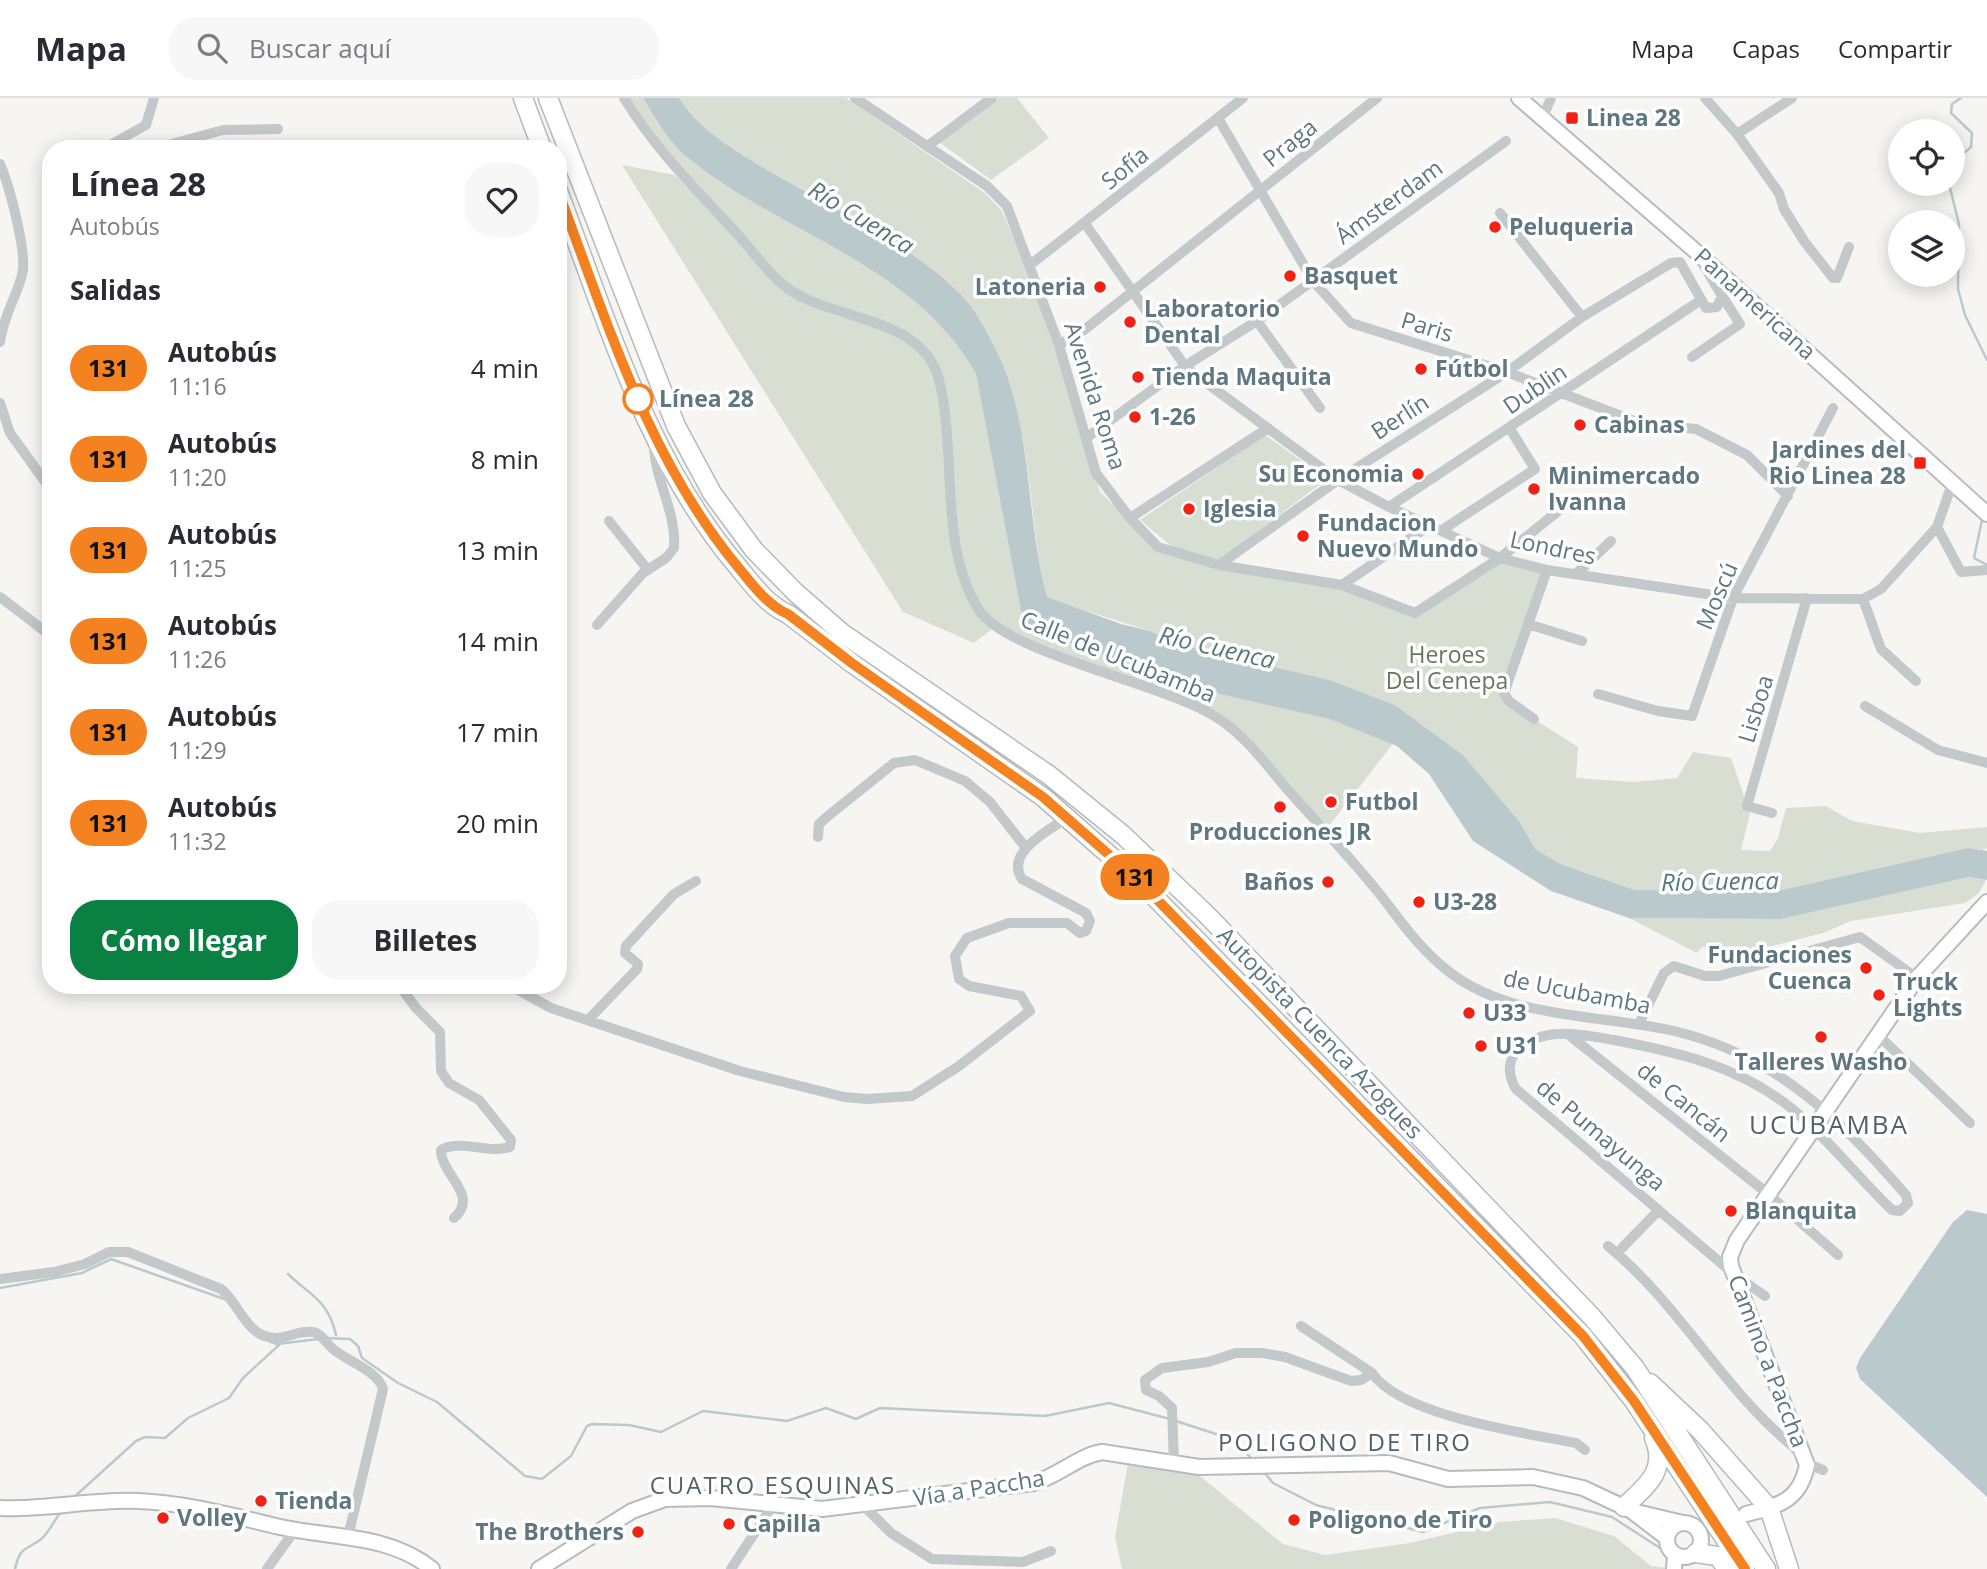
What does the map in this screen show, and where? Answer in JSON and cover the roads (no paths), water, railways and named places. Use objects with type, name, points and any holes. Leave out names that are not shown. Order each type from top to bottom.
[{"type":"highway","points":[[523,98],[539,140]]},
{"type":"highway","name":"Autopista Cuenca Azogues","points":[[548,98],[564,140]]},
{"type":"highway","name":"Autopista Cuenca Azogues","points":[[567,147],[676,426],[712,493],[754,550],[795,592],[842,633],[1056,779],[1141,851],[1546,1267],[1635,1368],[1766,1569]]},
{"type":"highway","name":"Autopista Cuenca Azogues","points":[[567,214],[654,435],[677,480],[715,538],[777,609],[788,614],[853,664],[1000,765],[1068,817],[1158,900],[1562,1313],[1598,1354],[1642,1413],[1745,1569]]},
{"type":"highway","points":[[1635,1368],[1700,1430],[1769,1508],[1789,1569]]},
{"type":"highway","points":[[1628,1509],[1658,1470],[1658,1449],[1642,1413]]},
{"type":"highway","points":[[1696,1553],[1717,1556],[1728,1569]]},
{"type":"main road","name":"Panamericana","points":[[1519,98],[1693,249],[1952,484],[1984,508]]},
{"type":"main road","name":"Camino a Paccha","points":[[1746,1514],[1782,1505],[1800,1489],[1807,1465],[1730,1257],[1737,1240],[1767,1194],[1917,978],[1987,902]]},
{"type":"main road","name":"Vía a Paccha","points":[[539,1569],[632,1511],[665,1499],[710,1498],[822,1509],[864,1506],[1034,1483],[1055,1477],[1088,1455],[1102,1452],[1174,1465],[1259,1467],[1389,1463],[1448,1479],[1533,1477],[1583,1488],[1628,1509],[1667,1538]]},
{"type":"main road","points":[[0,1508],[68,1507],[138,1501],[197,1507],[295,1530],[348,1537],[389,1547],[432,1569]]},
{"type":"main road","name":"Vía a Paccha","points":[[1628,1509],[1683,1522]]},
{"type":"main road","points":[[1683,1522],[1702,1526],[1702,1544],[1696,1553],[1674,1562],[1667,1538],[1672,1527],[1683,1522]]},
{"type":"street","points":[[119,140],[146,125],[154,98]]},
{"type":"street","name":"Calle de Ucubamba","points":[[624,98],[663,157],[787,288],[829,310],[895,330],[917,344],[930,359],[940,381],[949,440],[956,539],[971,593],[983,617],[993,627],[1062,657],[1190,701],[1244,738]]},
{"type":"street","name":"Avenida Roma","points":[[855,98],[987,186],[1007,206],[1059,345],[1096,473],[1130,518],[1158,547],[1219,565],[1342,585],[1415,613],[1500,558]]},
{"type":"street","points":[[929,145],[992,98]]},
{"type":"street","name":"Sofía","points":[[1030,265],[1086,225],[1243,98]]},
{"type":"street","name":"Praga","points":[[1059,345],[1084,330],[1377,98]]},
{"type":"street","points":[[1543,117],[1551,98]]},
{"type":"street","points":[[1705,98],[1737,134],[1779,193],[1784,209],[1804,241],[1833,278],[1837,278],[1849,247]]},
{"type":"street","points":[[1737,134],[1792,98]]},
{"type":"street","name":"Paris","points":[[1218,118],[1258,191],[1313,281],[1352,323],[1507,372],[1642,424],[1696,429],[1747,455],[1788,496]]},
{"type":"street","points":[[186,140],[223,130],[278,128]]},
{"type":"street","name":"Ámsterdam","points":[[1086,438],[1185,366],[1257,321],[1506,141]]},
{"type":"street","points":[[0,164],[13,200],[15,225],[23,251],[23,274],[7,309],[0,342]]},
{"type":"street","points":[[1500,213],[1582,317]]},
{"type":"street","name":"Londres","points":[[1086,225],[1185,366],[1338,480],[1389,508],[1500,558],[1547,570],[1733,598],[1863,598]]},
{"type":"street","points":[[1692,357],[1740,324],[1693,249]]},
{"type":"street","name":"Berlín","points":[[1219,565],[1338,480],[1507,372],[1582,317],[1676,261],[1680,262],[1701,300]]},
{"type":"street","points":[[1701,300],[1706,308],[1717,307],[1722,296]]},
{"type":"street","name":"Dublin","points":[[1389,508],[1701,300]]},
{"type":"street","points":[[1257,321],[1320,408]]},
{"type":"street","points":[[0,404],[10,433],[42,477]]},
{"type":"street","name":"Moscú","points":[[1598,694],[1658,711],[1692,716],[1733,598],[1833,408]]},
{"type":"street","points":[[1130,518],[1268,428]]},
{"type":"street","points":[[1441,530],[1535,469],[1510,429]]},
{"type":"street","points":[[597,625],[648,570],[666,558],[674,548],[675,536],[653,454],[654,435]]},
{"type":"street","points":[[1916,681],[1881,649],[1863,598],[1881,589],[1937,527],[1952,484]]},
{"type":"street","points":[[1500,558],[1557,512]]},
{"type":"street","points":[[609,522],[648,570]]},
{"type":"street","points":[[1342,585],[1430,525]]},
{"type":"street","points":[[1937,527],[1961,572],[1987,570]]},
{"type":"street","points":[[1576,574],[1611,541]]},
{"type":"street","points":[[1534,719],[1509,701],[1504,693],[1547,570]]},
{"type":"street","points":[[0,597],[42,629]]},
{"type":"street","name":"Lisboa","points":[[1772,813],[1748,806],[1807,598]]},
{"type":"street","points":[[1528,624],[1582,641]]},
{"type":"street","points":[[1865,706],[1938,750],[1987,763]]},
{"type":"street","name":"de Ucubamba","points":[[1244,738],[1374,888],[1407,932],[1447,971],[1503,1001],[1639,1024],[1707,1041],[1761,1063],[1826,1109],[1906,1195],[1908,1203],[1900,1211],[1892,1210],[1813,1128]]},
{"type":"street","points":[[818,837],[819,824],[894,763],[915,760],[965,780],[990,802],[1026,848]]},
{"type":"street","points":[[525,994],[551,1008],[740,1071],[844,1097],[912,1096],[958,1066],[1030,1011],[1021,996],[969,986],[959,979],[955,956],[967,938],[1009,923],[1028,921],[1067,923],[1080,933],[1086,931],[1090,921],[1086,914],[1019,876],[1020,858],[1026,848],[1068,817]]},
{"type":"street","points":[[589,1020],[637,969],[638,964],[625,953],[626,946],[674,894],[696,881]]},
{"type":"street","points":[[1639,1024],[1664,973],[1674,966],[1705,976],[1719,976],[1860,937],[1917,978]]},
{"type":"street","points":[[406,994],[440,1032],[441,1070],[449,1083],[479,1100],[511,1140],[510,1147],[494,1151],[448,1146],[441,1150],[443,1162],[464,1199],[462,1208],[454,1218]]},
{"type":"street","name":"de Pumayunga","points":[[1569,1035],[1552,1034],[1525,1044],[1514,1052],[1509,1067],[1510,1078],[1516,1089],[1735,1275],[1765,1296]]},
{"type":"street","points":[[1569,1035],[1663,1048],[1707,1062],[1745,1077],[1769,1091],[1813,1128]]},
{"type":"street","name":"de Cancán","points":[[1569,1035],[1767,1194],[1838,1255]]},
{"type":"street","points":[[1879,1036],[1970,1123]]},
{"type":"street","points":[[1622,1248],[1659,1210]]},
{"type":"street","points":[[1608,1246],[1666,1301],[1744,1400],[1807,1465],[1822,1470]]},
{"type":"street","points":[[0,1279],[54,1272],[85,1264],[109,1252],[128,1252],[221,1289],[231,1297],[250,1325],[260,1334],[275,1338],[313,1332],[334,1350],[380,1380],[383,1389],[348,1537]]},
{"type":"street","points":[[1301,1325],[1372,1373],[1393,1394],[1441,1413],[1576,1443],[1585,1450]]},
{"type":"street","points":[[1174,1465],[1170,1404],[1146,1390],[1147,1377],[1162,1368],[1208,1362],[1236,1353],[1285,1357],[1351,1381],[1361,1380],[1372,1373]]},
{"type":"street","points":[[731,1569],[773,1505]]},
{"type":"street","points":[[864,1506],[891,1533],[932,1559],[1023,1562],[1051,1551]]},
{"type":"street","points":[[267,1569],[295,1530]]},
{"type":"waterway","points":[[1957,119],[1951,113],[1952,104],[1961,98]]},
{"type":"waterway","points":[[1965,126],[1972,133],[1971,147],[1965,152]]},
{"type":"waterway","points":[[1952,196],[1959,224],[1958,289],[1965,315],[1987,360]]},
{"type":"waterway","points":[[1982,520],[1974,558],[1987,565]]},
{"type":"waterway","points":[[0,1288],[82,1273],[111,1259],[227,1300]]},
{"type":"waterway","points":[[288,1274],[323,1306],[333,1323],[336,1335]]},
{"type":"waterway","points":[[326,1338],[350,1339],[358,1346],[362,1358],[398,1383],[437,1402],[525,1476],[542,1479],[571,1456],[587,1426],[629,1425],[661,1432],[703,1411],[787,1421],[826,1408],[856,1419],[880,1408],[1045,1416],[1109,1403],[1170,1419]]},
{"type":"waterway","points":[[271,1342],[277,1344],[319,1339]]},
{"type":"waterway","points":[[72,1499],[136,1441],[145,1437],[165,1438],[188,1418],[229,1398],[243,1378],[279,1345]]},
{"type":"waterway","points":[[1176,1421],[1234,1440],[1252,1459]]},
{"type":"waterway","points":[[1264,1472],[1273,1483],[1316,1505],[1423,1532],[1480,1508],[1550,1502],[1612,1517],[1660,1548]]},
{"type":"waterway","points":[[15,1569],[21,1553],[43,1538],[61,1512]]},
{"type":"place","name":"Linea 28","points":[[1572,118]]},
{"type":"place","name":"Peluqueria","points":[[1495,227]]},
{"type":"place","name":"Basquet","points":[[1290,276]]},
{"type":"place","name":"Latoneria","points":[[1100,287]]},
{"type":"place","name":"Laboratorio Dental","points":[[1130,322]]},
{"type":"place","name":"Fútbol","points":[[1421,369]]},
{"type":"place","name":"Tienda Maquita","points":[[1138,377]]},
{"type":"place","name":"Línea 28","points":[[638,399]]},
{"type":"place","name":"1-26","points":[[1135,417]]},
{"type":"place","name":"Cabinas","points":[[1580,425]]},
{"type":"place","name":"Jardines del Rio Linea 28","points":[[1920,463]]},
{"type":"place","name":"Su Economia","points":[[1418,474]]},
{"type":"place","name":"Minimercado Ivanna","points":[[1534,489]]},
{"type":"place","name":"Iglesia","points":[[1189,509]]},
{"type":"place","name":"Fundacion Nuevo Mundo","points":[[1303,536]]},
{"type":"place","name":"Futbol","points":[[1331,802]]},
{"type":"place","name":"Producciones JR","points":[[1280,807]]},
{"type":"place","name":"Baños","points":[[1328,882]]},
{"type":"place","name":"U3-28","points":[[1419,902]]},
{"type":"place","name":"Fundaciones Cuenca","points":[[1866,968]]},
{"type":"place","name":"Truck Lights","points":[[1879,995]]},
{"type":"place","name":"U33","points":[[1469,1013]]},
{"type":"place","name":"Talleres Washo","points":[[1821,1037]]},
{"type":"place","name":"U31","points":[[1481,1046]]},
{"type":"place","name":"Blanquita","points":[[1731,1211]]},
{"type":"place","name":"Tienda","points":[[261,1501]]},
{"type":"place","name":"Volley","points":[[163,1518]]},
{"type":"place","name":"Poligono de Tiro","points":[[1294,1520]]},
{"type":"place","name":"Capilla","points":[[729,1524]]},
{"type":"place","name":"The Brothers","points":[[638,1532]]},
{"type":"district","name":"UCUBAMBA","points":[[1829,1125]]},
{"type":"district","name":"POLIGONO DE TIRO","points":[[1345,1443]]},
{"type":"district","name":"CUATRO ESQUINAS","points":[[773,1486]]},
{"type":"water label","name":"Río Cuenca","points":[[861,218]]},
{"type":"water label","name":"Río Cuenca","points":[[1217,648]]},
{"type":"water label","name":"Río Cuenca","points":[[1720,882]]},
{"type":"park label","name":"Heroes Del Cenepa","points":[[1447,668]]}]
